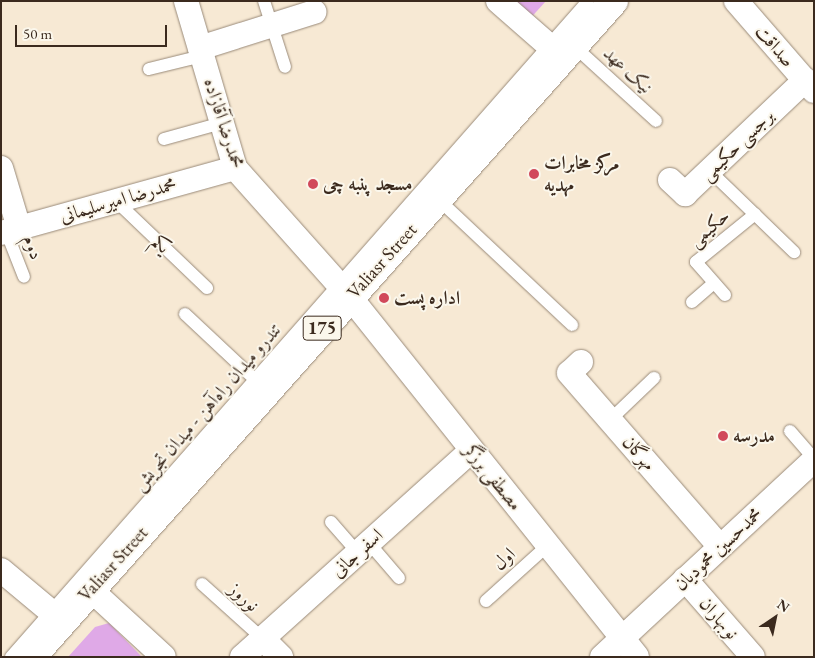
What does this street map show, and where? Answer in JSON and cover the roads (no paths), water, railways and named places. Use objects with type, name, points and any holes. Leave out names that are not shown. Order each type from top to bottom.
[{"type":"main road","name":"Valiasr Street","points":[[32,657],[57,617],[90,589],[261,385],[344,291],[438,198],[562,50],[614,1]]},
{"type":"street","name":"محمدرضا آقازاده","points":[[186,1],[234,168],[344,291]]},
{"type":"street","points":[[498,1],[562,50]]},
{"type":"street","name":"صداقت","points":[[736,1],[809,85]]},
{"type":"street","points":[[201,52],[314,12]]},
{"type":"street","name":"برجسی حکیمی","points":[[670,180],[685,194],[809,85]]},
{"type":"street","points":[[1,168],[9,231]]},
{"type":"street","name":"محمدرضا امیرسلیمانی","points":[[9,231],[234,168]]},
{"type":"street","name":"مصطفی برزگر","points":[[344,291],[637,657]]},
{"type":"street","name":"مهرگان","points":[[581,362],[569,373],[720,547]]},
{"type":"street","name":"اسفر جانی","points":[[242,657],[472,450]]},
{"type":"street","name":"محمدحسین محمودیان","points":[[602,657],[720,547],[811,466]]},
{"type":"street","points":[[1,570],[57,617]]},
{"type":"street","name":"نوبهاران","points":[[685,579],[753,657]]},
{"type":"street","points":[[90,589],[164,657]]},
{"type":"street","points":[[262,638],[281,657]]},
{"type":"lane","points":[[264,1],[285,68]]},
{"type":"lane","points":[[344,291],[562,50],[588,1]]},
{"type":"lane","name":"نیک عهد","points":[[562,50],[656,121]]},
{"type":"lane","points":[[149,69],[201,52]]},
{"type":"lane","points":[[164,139],[222,123]]},
{"type":"lane","name":"حکیمی","points":[[710,171],[794,252]]},
{"type":"lane","points":[[438,198],[572,325]]},
{"type":"lane","name":"یکم","points":[[116,201],[207,288]]},
{"type":"lane","name":"حکیمی","points":[[725,295],[696,262],[755,214]]},
{"type":"lane","name":"دوم","points":[[9,231],[24,277]]},
{"type":"lane","points":[[692,302],[714,283]]},
{"type":"lane","points":[[185,314],[261,385]]},
{"type":"lane","points":[[610,420],[654,378]]},
{"type":"lane","name":"تندرو میدان راه‌آهن - میدان تجریش","points":[[12,657],[57,617],[261,385]]},
{"type":"lane","points":[[790,431],[811,466]]},
{"type":"lane","points":[[332,522],[399,578]]},
{"type":"lane","name":"اول","points":[[486,601],[548,545]]},
{"type":"lane","name":"نوروز","points":[[202,584],[262,638]]},
{"type":"place","name":"مرکز مخابرات مهدیه","points":[[534,174]]},
{"type":"place","name":"مسجد پنبه چی","points":[[313,184]]},
{"type":"place","name":"اداره پست","points":[[384,298]]},
{"type":"place","name":"مدرسه","points":[[723,436]]}]
